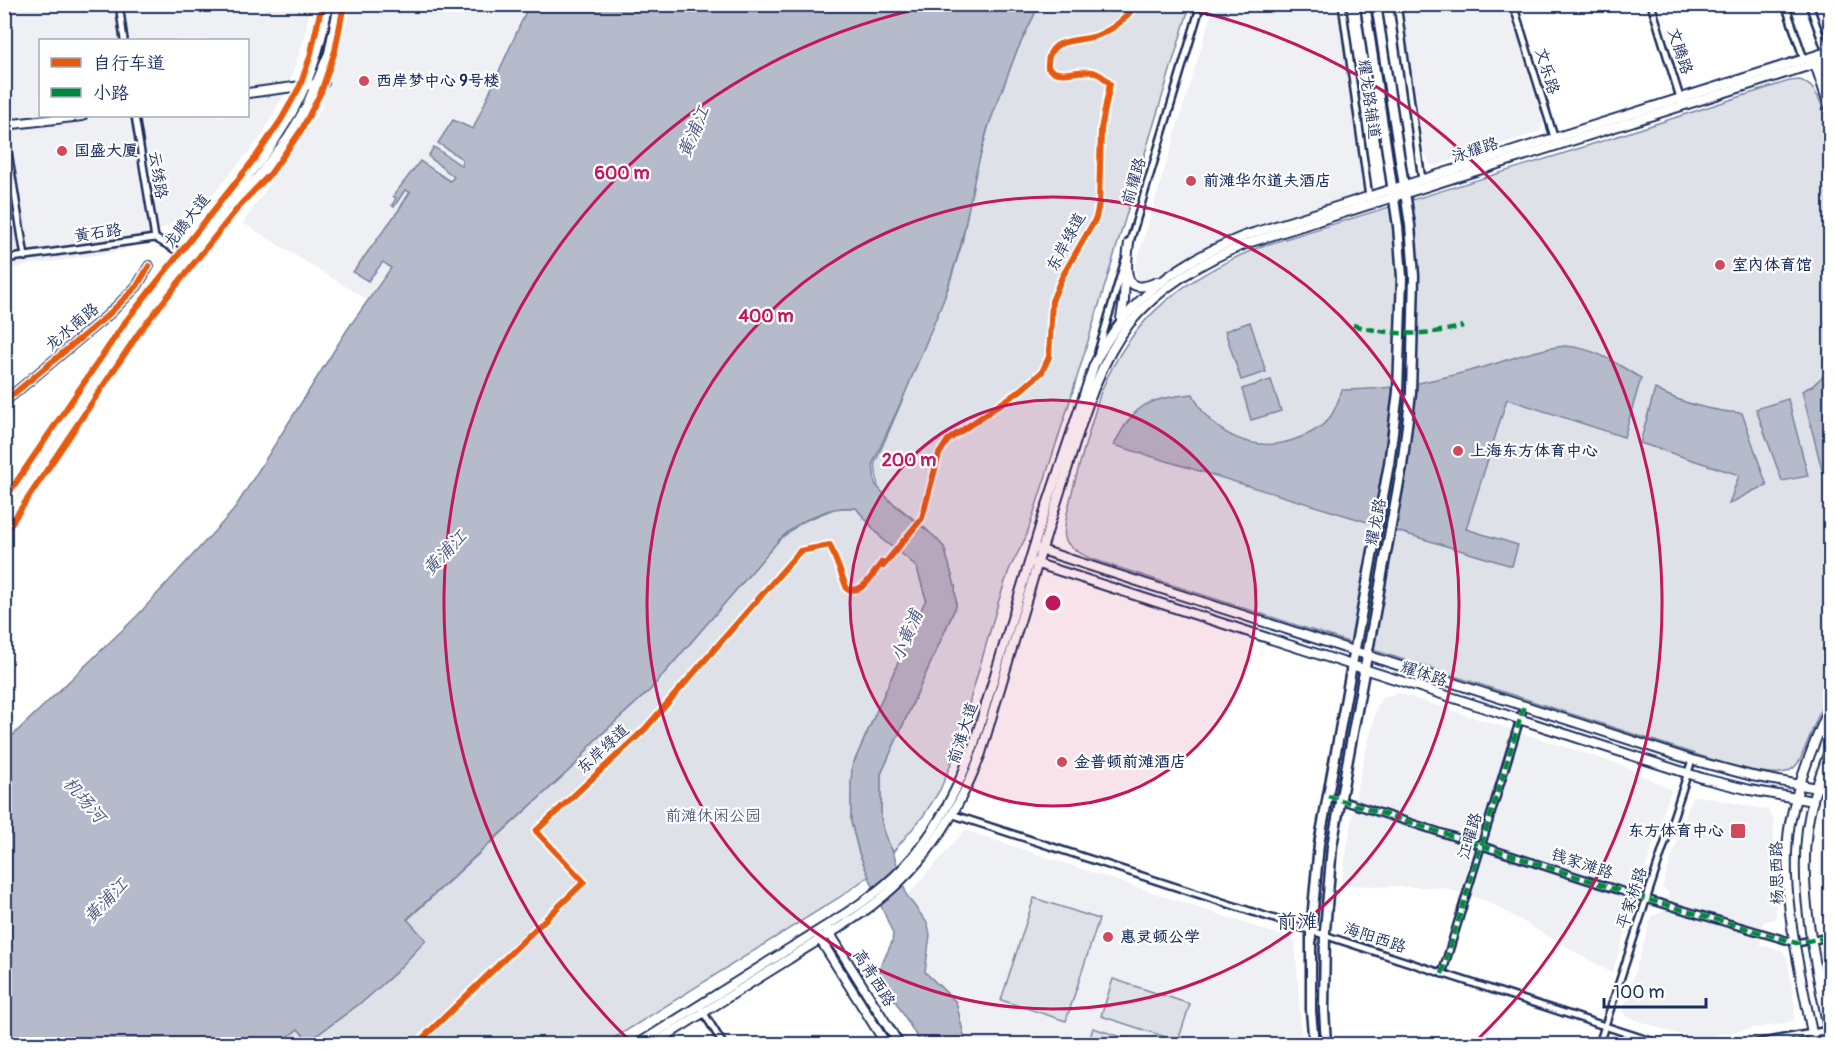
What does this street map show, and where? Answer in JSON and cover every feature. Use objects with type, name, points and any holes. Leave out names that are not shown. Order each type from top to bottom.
[{"type":"main road","name":"耀龙路","points":[[1314,1044],[1311,1011],[1311,931],[1319,844],[1370,570],[1395,423],[1399,376],[1402,277],[1393,194],[1365,4]]},
{"type":"main road","name":"耀龙路","points":[[1326,1044],[1324,935],[1329,875],[1340,800],[1405,445],[1412,375],[1414,276],[1410,225],[1376,4]]},
{"type":"street","points":[[119,4],[124,39]]},
{"type":"street","name":"龙腾大道","points":[[316,84],[314,67],[328,4]]},
{"type":"street","name":"龙腾大道","points":[[4,524],[135,329],[316,84],[328,52],[339,4]]},
{"type":"street","name":"前耀路","points":[[1129,243],[1201,4]]},
{"type":"street","name":"耀龙路辅道","points":[[1342,4],[1369,197]]},
{"type":"street","points":[[1397,4],[1422,180]]},
{"type":"street","name":"文乐路","points":[[1513,4],[1556,142]]},
{"type":"street","name":"文腾路","points":[[1651,4],[1682,102]]},
{"type":"street","points":[[1785,4],[1804,59],[1825,57]]},
{"type":"street","points":[[1809,4],[1825,57],[1830,85]]},
{"type":"street","points":[[1825,57],[1830,109]]},
{"type":"street","name":"泳耀路","points":[[1682,102],[1804,59],[1825,57]]},
{"type":"street","name":"泳耀路","points":[[1147,305],[1199,266],[1230,250],[1404,190],[1825,57]]},
{"type":"street","points":[[249,93],[316,84]]},
{"type":"street","points":[[25,257],[4,126],[74,117]]},
{"type":"street","name":"云绣路","points":[[135,117],[155,238]]},
{"type":"street","name":"泳耀路","points":[[1404,190],[1422,180],[1556,142]]},
{"type":"street","name":"泳耀路","points":[[1138,300],[1204,254],[1233,240],[1369,197],[1393,194]]},
{"type":"street","points":[[155,238],[187,256]]},
{"type":"street","name":"黄石路","points":[[4,259],[155,238]]},
{"type":"street","points":[[1094,365],[1123,271],[1129,243]]},
{"type":"street","name":"龙腾大道","points":[[4,510],[129,324],[187,256]]},
{"type":"street","name":"龙水南路","points":[[4,402],[108,315],[137,286],[149,266]]},
{"type":"street","points":[[1123,271],[1139,286],[1154,284],[1172,275]]},
{"type":"street","points":[[1097,381],[1120,321],[1125,291],[1123,271]]},
{"type":"street","points":[[1125,291],[1144,304],[1155,299]]},
{"type":"street","name":"前滩大道","points":[[653,1044],[702,1009],[877,901],[902,874],[950,813],[1034,562],[1094,365],[1105,343],[1138,300]]},
{"type":"street","name":"前滩大道","points":[[1038,549],[1097,381],[1120,337],[1147,305]]},
{"type":"street","name":"耀体路","points":[[1038,549],[1692,760],[1730,771],[1817,788]]},
{"type":"street","name":"耀体路","points":[[1034,562],[1687,774],[1738,788],[1813,801]]},
{"type":"street","name":"江曜路","points":[[1442,974],[1524,706]]},
{"type":"street","name":"杨思西路","points":[[1814,1044],[1792,920],[1788,864],[1790,825],[1796,798],[1812,747],[1830,707]]},
{"type":"street","name":"杨思西路","points":[[1830,749],[1813,801],[1807,828],[1805,855],[1805,882],[1830,1040]]},
{"type":"street","name":"平家桥路","points":[[1599,1044],[1692,760]]},
{"type":"street","name":"钱家滩路","points":[[1328,796],[1646,899],[1796,943],[1830,937]]},
{"type":"street","name":"海阳西路","points":[[950,813],[1660,1044]]},
{"type":"street","name":"前滩大道","points":[[827,930],[872,893],[902,874]]},
{"type":"street","name":"高青西路","points":[[827,930],[899,1044]]},
{"type":"street","name":"高青西路","points":[[818,936],[886,1044]]},
{"type":"street","points":[[702,1009],[723,1044]]},
{"type":"street","name":"前滩大道","points":[[638,1044],[702,1009]]},
{"type":"street","points":[[1751,1044],[1830,1030]]},
{"type":"shaded area","points":[[5,5],[311,5],[304,39],[288,87],[261,137],[214,193],[169,225],[121,251],[5,269]]},
{"type":"shaded area","points":[[352,5],[540,5],[479,142],[382,309],[243,223],[321,109]]},
{"type":"shaded area","points":[[1214,5],[1339,5],[1365,192],[1237,234],[1198,253],[1161,278],[1144,282],[1137,278],[1135,267]]},
{"type":"shaded area","points":[[1402,5],[1508,5],[1543,122],[1541,131],[1435,166],[1431,165],[1425,154]]},
{"type":"shaded area","points":[[1398,693],[1624,766],[1671,790],[1643,875],[1639,880],[1629,880],[1624,898],[1633,911],[1612,973],[1487,901],[1445,888],[1341,885],[1357,787],[1377,707],[1382,697]]},
{"type":"shaded area","points":[[1830,791],[1830,965],[1820,869],[1823,812]]},
{"type":"shaded area","points":[[1692,796],[1768,810],[1774,821],[1773,865],[1776,919],[1763,922],[1760,945],[1782,950],[1787,957],[1795,1007],[1794,1020],[1691,1037],[1625,1016],[1623,1011],[1652,916],[1664,911],[1669,893],[1662,887]]},
{"type":"shaded area","name":"惠灵顿公学","points":[[965,830],[1295,940],[1302,1044],[966,1044],[956,1002],[925,972],[926,964],[907,896]]},
{"type":"green space","points":[[1039,5],[1190,5],[1068,407],[1026,537],[1009,570],[999,600],[953,759],[940,790],[924,815],[893,852],[885,836],[881,818],[881,774],[956,606],[955,586],[944,547],[878,489],[875,463],[948,288],[962,243],[973,181],[990,121],[1017,50]]},
{"type":"green space","name":"上海东方体育中心","points":[[1800,80],[1813,89],[1817,95],[1830,134],[1830,687],[1800,760],[1791,770],[1766,773],[1713,760],[1089,558],[1067,542],[1065,528],[1072,491],[1100,394],[1113,367],[1128,342],[1164,302],[1209,271],[1262,246],[1789,81]]},
{"type":"green space","name":"前滩休闲公园","points":[[836,508],[856,508],[884,541],[908,558],[917,568],[926,599],[852,767],[851,822],[859,853],[869,876],[840,897],[605,1044],[279,1044],[298,1029],[309,1041],[366,999],[396,972],[407,920],[576,764],[594,741],[649,691],[779,540],[802,522]]},
{"type":"green space","points":[[1034,898],[1099,919],[1066,1021],[1001,1000]]},
{"type":"green space","points":[[1113,979],[1190,1004],[1178,1041],[1101,1016]]},
{"type":"green space","points":[[1093,1028],[1144,1044],[1088,1044]]},
{"type":"water","points":[[529,5],[1039,5],[1016,53],[988,127],[961,245],[944,299],[873,463],[875,484],[891,502],[944,547],[955,586],[956,606],[881,774],[881,818],[885,836],[893,852],[907,896],[928,924],[930,935],[925,972],[956,1002],[966,1044],[921,1044],[879,970],[892,942],[893,934],[859,853],[851,822],[852,767],[926,599],[917,568],[884,541],[856,508],[846,508],[814,516],[779,540],[649,691],[594,741],[576,764],[407,919],[426,940],[396,972],[366,999],[309,1041],[298,1029],[279,1044],[5,1044],[4,723],[13,735],[137,616],[233,511],[347,330],[391,268],[383,262],[368,281],[353,272],[410,192],[405,190],[394,207],[392,205],[396,198],[393,196],[420,161],[450,181],[454,177],[428,156],[434,147],[462,166],[462,159],[438,143],[453,120],[473,129]]},
{"type":"water","points":[[1250,322],[1266,372],[1241,380],[1225,331]]},
{"type":"water","points":[[1565,346],[1596,353],[1641,378],[1624,437],[1507,399],[1466,529],[1518,545],[1512,566],[1114,445],[1136,412],[1153,401],[1164,398],[1193,394],[1211,421],[1224,431],[1253,443],[1285,442],[1318,429],[1325,423],[1333,413],[1342,390],[1397,386],[1431,380],[1534,352]]},
{"type":"water","points":[[1830,370],[1830,473],[1823,474],[1802,391],[1812,386]]},
{"type":"water","points":[[1271,380],[1281,411],[1251,420],[1242,389]]},
{"type":"water","points":[[1655,389],[1697,406],[1742,413],[1767,486],[1729,504],[1739,475],[1640,443]]},
{"type":"water","points":[[1788,399],[1808,476],[1782,481],[1756,409]]},
{"type":"marked path","points":[[1353,325],[1394,333],[1435,332],[1463,326]]},
{"type":"marked path","points":[[1442,974],[1524,706]]},
{"type":"marked path","points":[[1328,796],[1646,899],[1796,943],[1830,937]]},
{"type":"cycle path","points":[[4,500],[126,321],[255,158],[281,120],[300,86],[310,57],[322,4]]},
{"type":"cycle path","points":[[4,534],[140,331],[241,204],[271,173],[302,129],[321,92],[335,51],[344,4]]},
{"type":"cycle path","name":"东岸绿道","points":[[883,566],[922,518],[939,454],[948,440],[1021,390],[1042,372],[1049,357],[1052,301],[1062,277],[1096,218],[1099,203],[1101,129],[1110,84],[1094,72],[1055,72],[1048,68],[1049,58],[1052,50],[1063,43],[1108,31],[1136,4]]},
{"type":"cycle path","points":[[4,402],[108,315],[137,286],[149,266]]},
{"type":"cycle path","name":"东岸绿道","points":[[419,1044],[584,882],[536,831],[645,729],[800,551],[830,545],[847,589],[853,590],[863,586],[882,562]]},
{"type":"place","name":"西岸梦中心 9号楼","points":[[364,81]]},
{"type":"place","name":"国盛大厦","points":[[62,151]]},
{"type":"place","name":"前滩华尔道夫酒店","points":[[1191,181]]},
{"type":"place","name":"室内体育馆","points":[[1720,265]]},
{"type":"place","name":"上海东方体育中心","points":[[1458,451]]},
{"type":"place","name":"金普顿前滩酒店","points":[[1062,762]]},
{"type":"place","name":"东方体育中心","points":[[1738,831]]},
{"type":"place","name":"惠灵顿公学","points":[[1108,937]]},
{"type":"district","name":"前滩","points":[[1297,921]]},
{"type":"water label","name":"黄浦江","points":[[694,132]]},
{"type":"water label","name":"黄浦江","points":[[445,553]]},
{"type":"water label","name":"小黄浦","points":[[907,636]]},
{"type":"water label","name":"机场河","points":[[84,800]]},
{"type":"water label","name":"黄浦江","points":[[106,901]]}]
